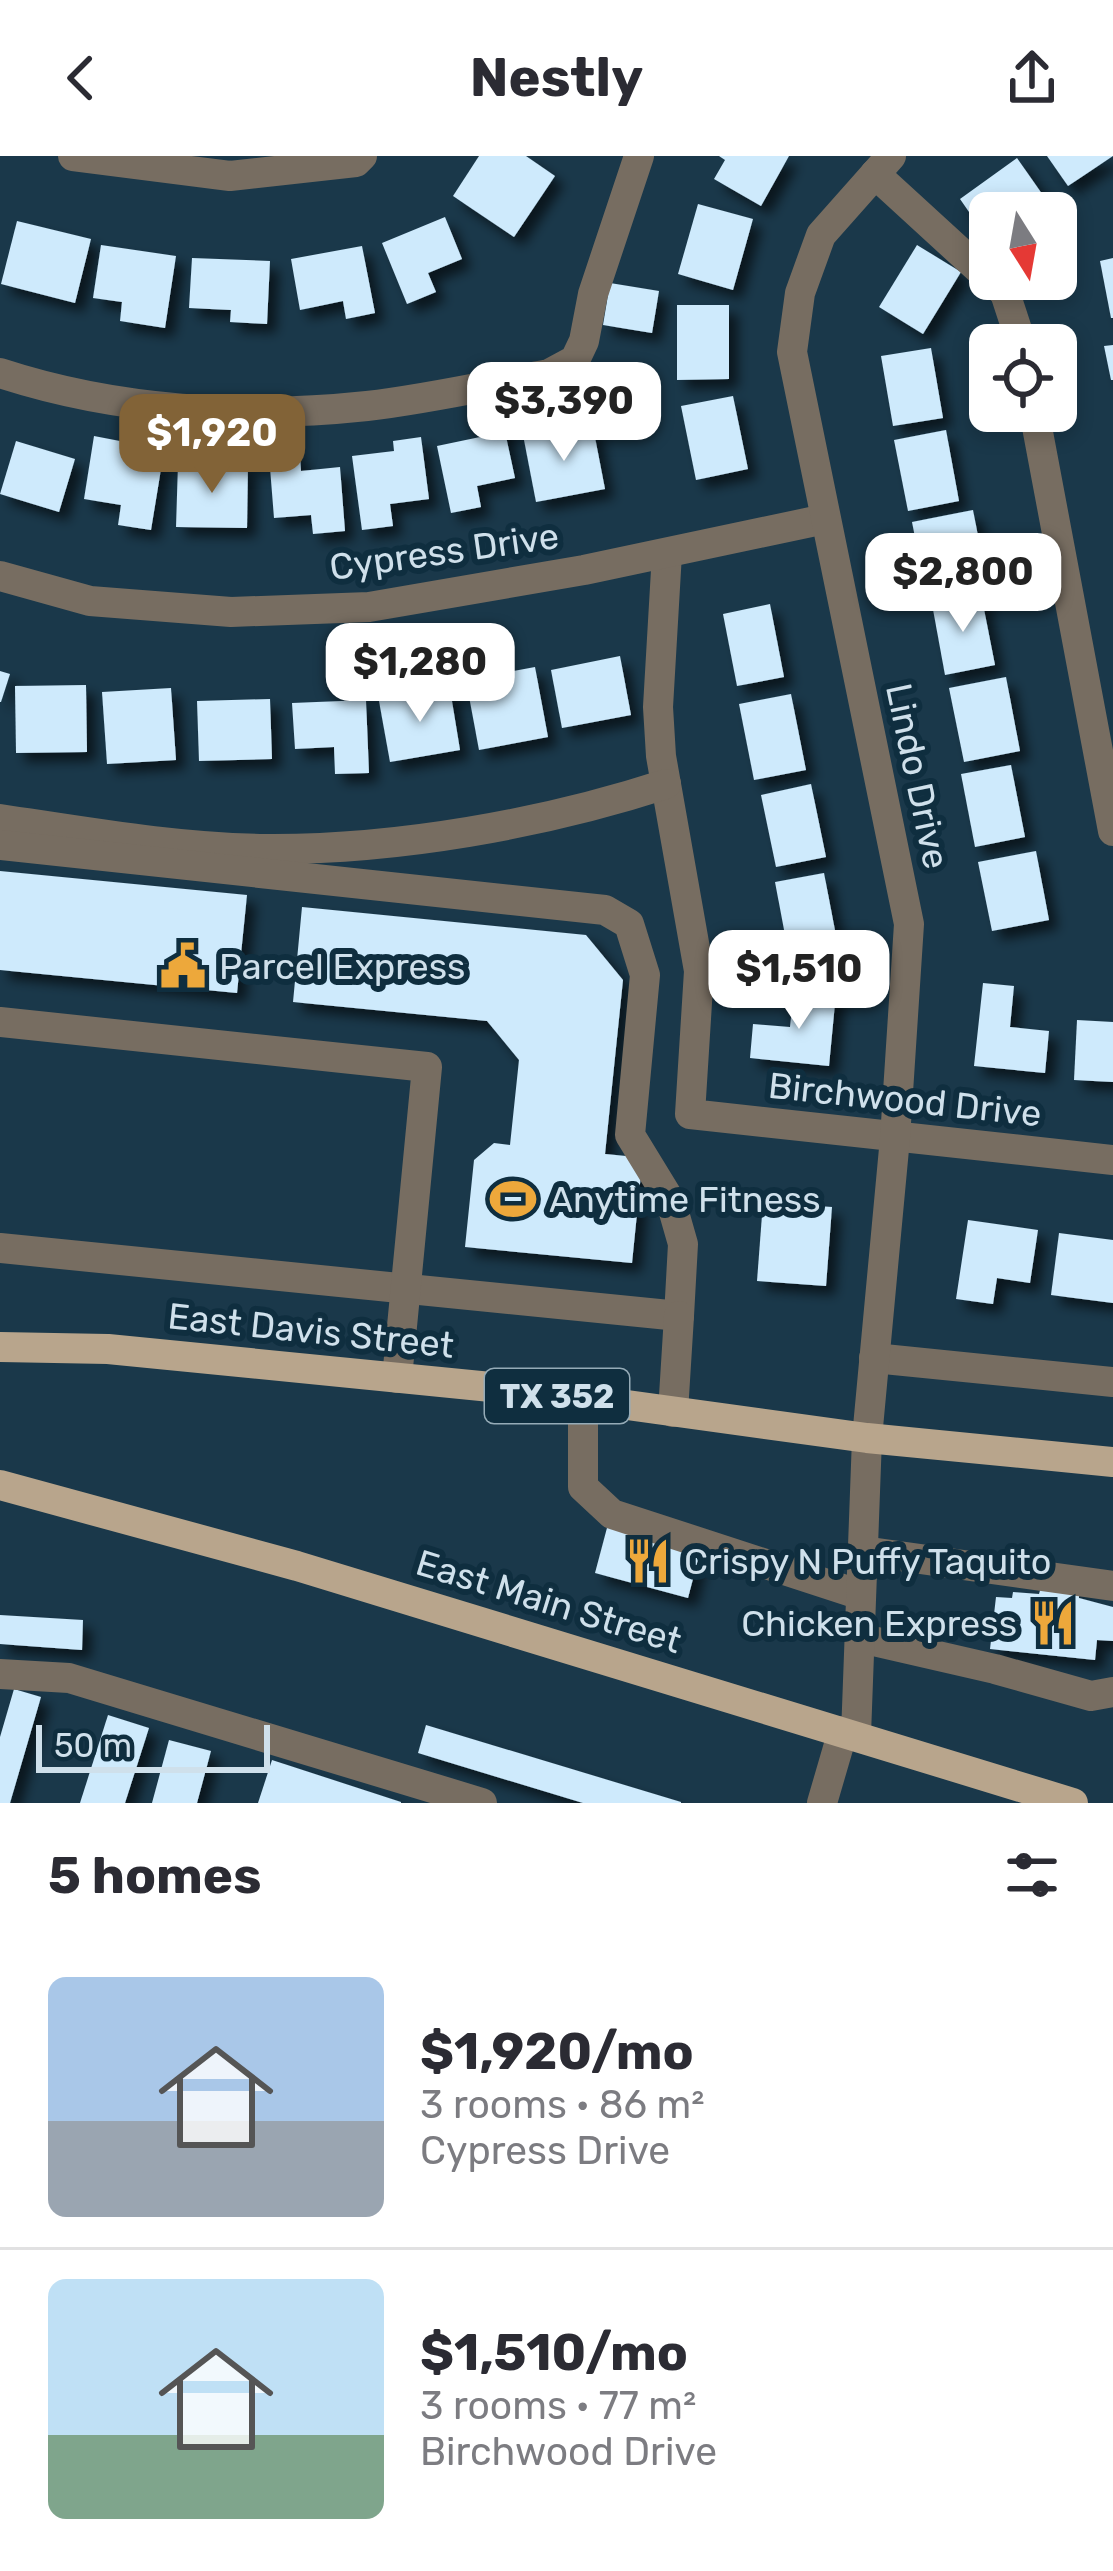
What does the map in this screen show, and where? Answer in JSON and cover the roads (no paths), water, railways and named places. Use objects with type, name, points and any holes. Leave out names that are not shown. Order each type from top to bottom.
[{"type":"main road","name":"East Davis Street","points":[[0,1347],[108,1349],[397,1378],[867,1438],[1113,1462]]},
{"type":"main road","name":"East Main Street","points":[[0,1485],[297,1566],[1072,1803]]},
{"type":"street","points":[[73,156],[230,176],[356,162],[362,156]]},
{"type":"street","points":[[0,373],[128,402],[238,414],[368,406],[549,374],[575,360],[584,341],[592,294],[639,156]]},
{"type":"street","points":[[883,165],[1005,292],[1015,324]]},
{"type":"street","name":"Lindo Drive","points":[[822,1803],[850,1733],[860,1638],[867,1438],[896,1138],[909,924],[792,352],[800,293],[821,236],[883,165]]},
{"type":"street","points":[[1038,432],[1113,831]]},
{"type":"street","name":"Cypress Drive","points":[[0,576],[90,601],[231,612],[369,608],[825,519]]},
{"type":"street","points":[[0,819],[135,839],[266,849],[489,829],[598,806],[666,784],[658,706],[668,553]]},
{"type":"street","name":"Birchwood Drive","points":[[666,784],[699,970],[690,1114],[1113,1160]]},
{"type":"street","points":[[0,845],[605,910],[628,924],[646,974],[630,1135],[671,1202],[683,1244],[673,1412]]},
{"type":"street","points":[[0,1022],[427,1067],[397,1378]]},
{"type":"street","points":[[0,1248],[679,1316]]},
{"type":"street","points":[[874,1358],[1113,1382]]},
{"type":"street","points":[[583,1399],[583,1487],[612,1514],[861,1595]]},
{"type":"street","points":[[863,1551],[1113,1586]]},
{"type":"street","points":[[860,1638],[1090,1696],[1113,1692]]},
{"type":"street","points":[[0,1674],[69,1678],[482,1803]]},
{"type":"place","name":"Parcel Express","points":[[183,966]]},
{"type":"place","name":"Anytime Fitness","points":[[513,1199]]},
{"type":"place","name":"Crispy N Puffy Taquito","points":[[648,1561]]},
{"type":"place","name":"Chicken Express","points":[[1053,1623]]}]
